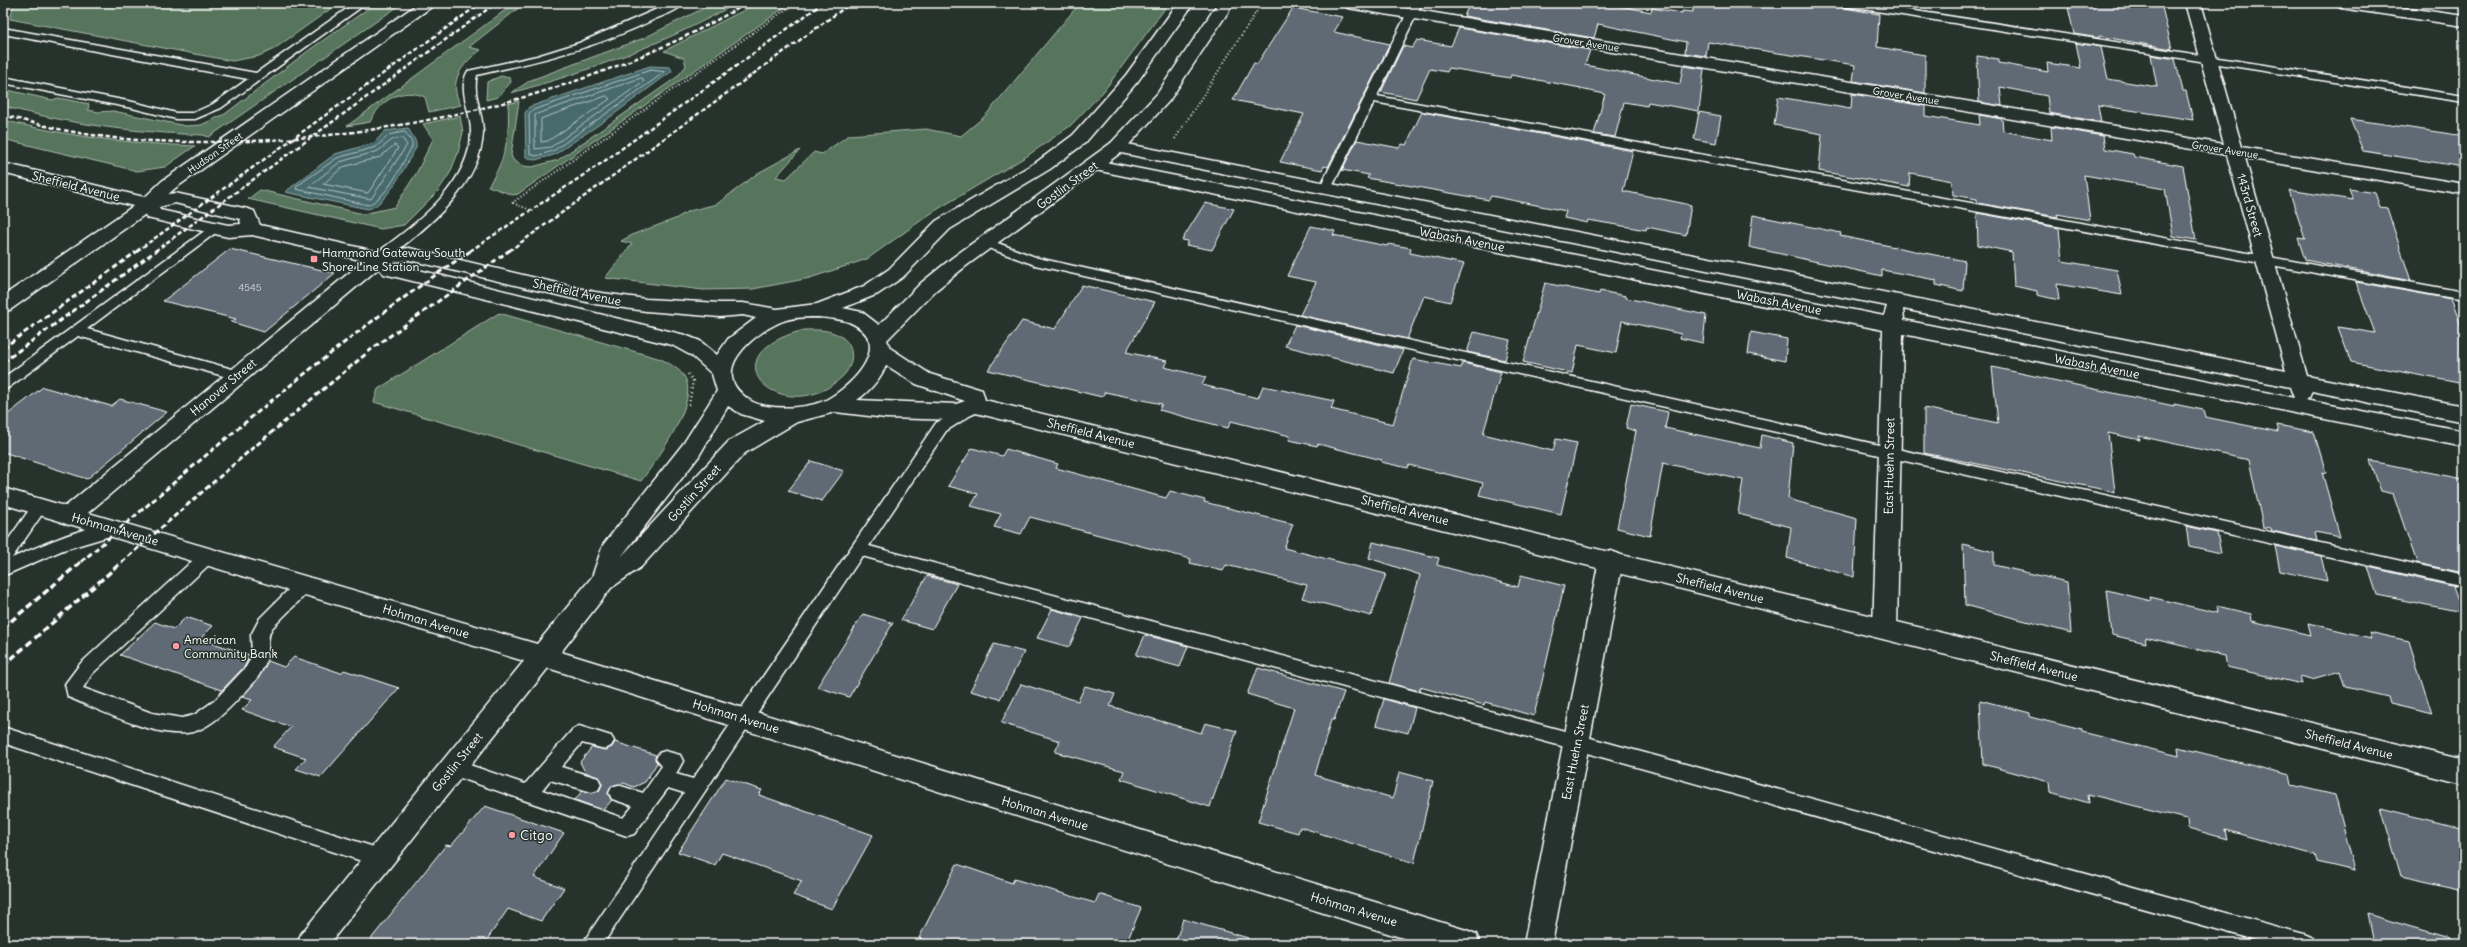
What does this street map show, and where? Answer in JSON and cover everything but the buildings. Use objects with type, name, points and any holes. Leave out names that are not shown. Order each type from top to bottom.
[{"type":"street","name":"Hudson Street","points":[[3,305],[148,204],[164,189],[429,3]]},
{"type":"street","points":[[743,309],[800,299],[839,288],[866,276],[912,242],[1044,165],[1079,138],[1132,78],[1186,3]]},
{"type":"street","name":"Gostlin Street","points":[[879,345],[928,287],[1117,148],[1163,96],[1226,3]]},
{"type":"street","name":"Grover Avenue","points":[[1348,3],[1414,8],[2235,151],[2464,189]]},
{"type":"street","name":"143rd Street","points":[[2193,3],[2307,408]]},
{"type":"street","points":[[2342,3],[2464,21]]},
{"type":"street","name":"Wabash Avenue","points":[[1117,148],[1894,303],[2464,414]]},
{"type":"street","name":"Wabash Avenue","points":[[1095,165],[2464,439]]},
{"type":"street","name":"Sheffield Avenue","points":[[3,168],[148,204],[175,198],[248,216],[252,229]]},
{"type":"street","name":"Sheffield Avenue","points":[[148,204],[153,214],[228,231],[252,229],[379,258],[409,254],[595,298],[646,305],[720,310],[743,309],[777,316]]},
{"type":"street","points":[[819,310],[871,290],[896,273],[943,225]]},
{"type":"street","name":"Sheffield Avenue","points":[[379,258],[391,270],[656,335],[678,339],[694,345],[725,381]]},
{"type":"street","name":"Hanover Street","points":[[69,516],[379,258]]},
{"type":"street","name":"East Huehn Street","points":[[1885,629],[1894,303]]},
{"type":"street","points":[[834,405],[886,410],[958,412],[975,405],[975,395],[923,379],[879,345],[869,326],[856,316],[838,311],[798,311],[777,316],[756,326],[739,339],[728,354],[725,381],[735,400],[746,407],[776,415],[793,415],[834,405],[853,394],[868,381],[877,367],[879,345]]},
{"type":"street","name":"Gostlin Street","points":[[603,581],[610,551],[691,450],[725,381]]},
{"type":"street","name":"Sheffield Avenue","points":[[975,405],[1611,560],[2464,772]]},
{"type":"street","name":"Gostlin Street","points":[[311,944],[603,581],[633,561],[737,447],[793,415]]},
{"type":"street","name":"Hohman Avenue","points":[[3,496],[542,656],[1466,944]]},
{"type":"street","name":"East Huehn Street","points":[[1538,944],[1611,560]]},
{"type":"lane","points":[[3,80],[133,105],[176,116],[195,116],[217,106],[362,3]]},
{"type":"lane","points":[[379,258],[412,232],[442,203],[458,182],[466,168],[477,136],[477,123],[468,80],[472,73],[550,56],[589,43],[629,28],[679,3]]},
{"type":"lane","points":[[1844,3],[2464,99]]},
{"type":"lane","points":[[1325,189],[1414,8]]},
{"type":"lane","points":[[3,31],[258,77]]},
{"type":"lane","points":[[1370,98],[2464,296]]},
{"type":"lane","points":[[3,385],[214,228]]},
{"type":"lane","points":[[987,243],[1035,261],[1890,454],[2464,581]]},
{"type":"lane","points":[[76,331],[238,375]]},
{"type":"lane","points":[[593,944],[858,549],[942,428],[975,405]]},
{"type":"lane","points":[[3,558],[12,548],[39,506]]},
{"type":"lane","points":[[3,570],[86,535],[115,529]]},
{"type":"lane","points":[[858,549],[1576,742],[2304,944]]},
{"type":"lane","points":[[208,556],[86,669],[74,684],[74,692],[130,713],[173,724],[193,724],[216,709],[261,659],[263,646],[259,635],[266,623],[304,585]]},
{"type":"lane","points":[[528,793],[579,734],[605,741]]},
{"type":"lane","points":[[3,735],[380,858]]},
{"type":"lane","points":[[452,767],[627,828],[664,779],[674,762],[665,759]]},
{"type":"lane","points":[[546,771],[592,784]]},
{"type":"lane","points":[[664,779],[697,788]]},
{"type":"lane","points":[[618,792],[647,802]]},
{"type":"path","points":[[535,212],[512,203],[795,3]]},
{"type":"path","points":[[1173,143],[1262,3]]},
{"type":"path","points":[[685,370],[693,381],[689,407]]},
{"type":"green space","points":[[14,3],[339,3],[274,49],[259,56],[232,61],[10,19]]},
{"type":"green space","points":[[376,3],[403,3],[209,137],[203,135],[127,130],[78,123],[28,113],[3,106],[3,89],[52,100],[58,98],[89,104],[88,110],[99,112],[113,111],[186,126],[201,125],[225,114],[308,51]]},
{"type":"green space","points":[[515,3],[525,3],[469,47],[481,50],[463,67],[456,81],[457,97],[461,105],[429,112],[425,97],[408,93],[385,102],[374,114],[370,122],[347,126]]},
{"type":"green space","points":[[714,3],[737,3],[683,31],[627,55],[570,75],[511,93],[531,80],[644,38]]},
{"type":"green space","points":[[758,3],[791,3],[518,194],[513,195],[488,186],[499,167],[506,147],[508,104],[519,101],[511,155],[513,160],[523,166],[532,167],[558,160],[677,77],[686,66],[684,58],[664,51]]},
{"type":"green space","points":[[1080,3],[1169,3],[1103,92],[1070,126],[1027,156],[933,212],[867,259],[810,278],[753,289],[703,290],[605,278],[632,244],[621,241],[634,234],[675,219],[689,211],[717,204],[758,173],[800,150],[776,177],[786,179],[814,152],[822,154],[849,135],[926,129],[961,136],[985,116]]},
{"type":"green space","points":[[501,76],[510,78],[511,82],[498,97],[486,100],[487,82]]},
{"type":"green space","points":[[460,116],[463,132],[458,153],[450,173],[438,191],[404,225],[381,229],[248,199],[260,190],[363,214],[395,207],[417,172],[433,139],[423,124]]},
{"type":"green space","points":[[3,120],[75,135],[121,141],[195,146],[165,167],[137,171],[3,139]]},
{"type":"green space","points":[[499,313],[661,359],[674,366],[682,373],[688,387],[687,400],[682,414],[666,445],[641,481],[374,402],[378,389]]},
{"type":"green space","points":[[804,330],[826,331],[841,336],[846,341],[851,352],[852,358],[850,364],[843,376],[821,391],[799,396],[779,393],[764,384],[756,371],[758,356],[774,342]]},
{"type":"water","points":[[650,66],[670,67],[672,71],[613,115],[554,155],[535,160],[526,157],[525,113],[529,107]]},
{"type":"water","points":[[408,128],[416,142],[416,148],[389,192],[375,206],[368,209],[285,192],[335,154],[374,143],[385,131]]},
{"type":"railway","points":[[293,138],[481,3]]},
{"type":"railway","points":[[312,137],[496,3]]},
{"type":"railway","points":[[312,137],[424,121],[475,110],[573,82],[622,64],[669,44],[748,3]]},
{"type":"railway","points":[[470,251],[606,160],[823,3]]},
{"type":"railway","points":[[509,251],[851,3]]},
{"type":"railway","points":[[3,115],[44,126],[132,140],[226,142],[293,138]]},
{"type":"railway","points":[[155,251],[312,137]]},
{"type":"railway","points":[[293,138],[312,137]]},
{"type":"railway","points":[[137,251],[293,138]]},
{"type":"railway","points":[[3,348],[139,250]]},
{"type":"railway","points":[[3,362],[157,250]]},
{"type":"railway","points":[[81,562],[272,400],[370,323],[472,250]]},
{"type":"railway","points":[[122,562],[248,452],[373,348],[510,250]]},
{"type":"railway","points":[[3,628],[82,561]]},
{"type":"railway","points":[[3,666],[123,561]]},
{"type":"place","name":"Hammond Gateway South Shore Line Station","points":[[314,259]]},
{"type":"place","name":"American Community Bank","points":[[176,646]]},
{"type":"place","name":"Citgo","points":[[512,835]]}]
